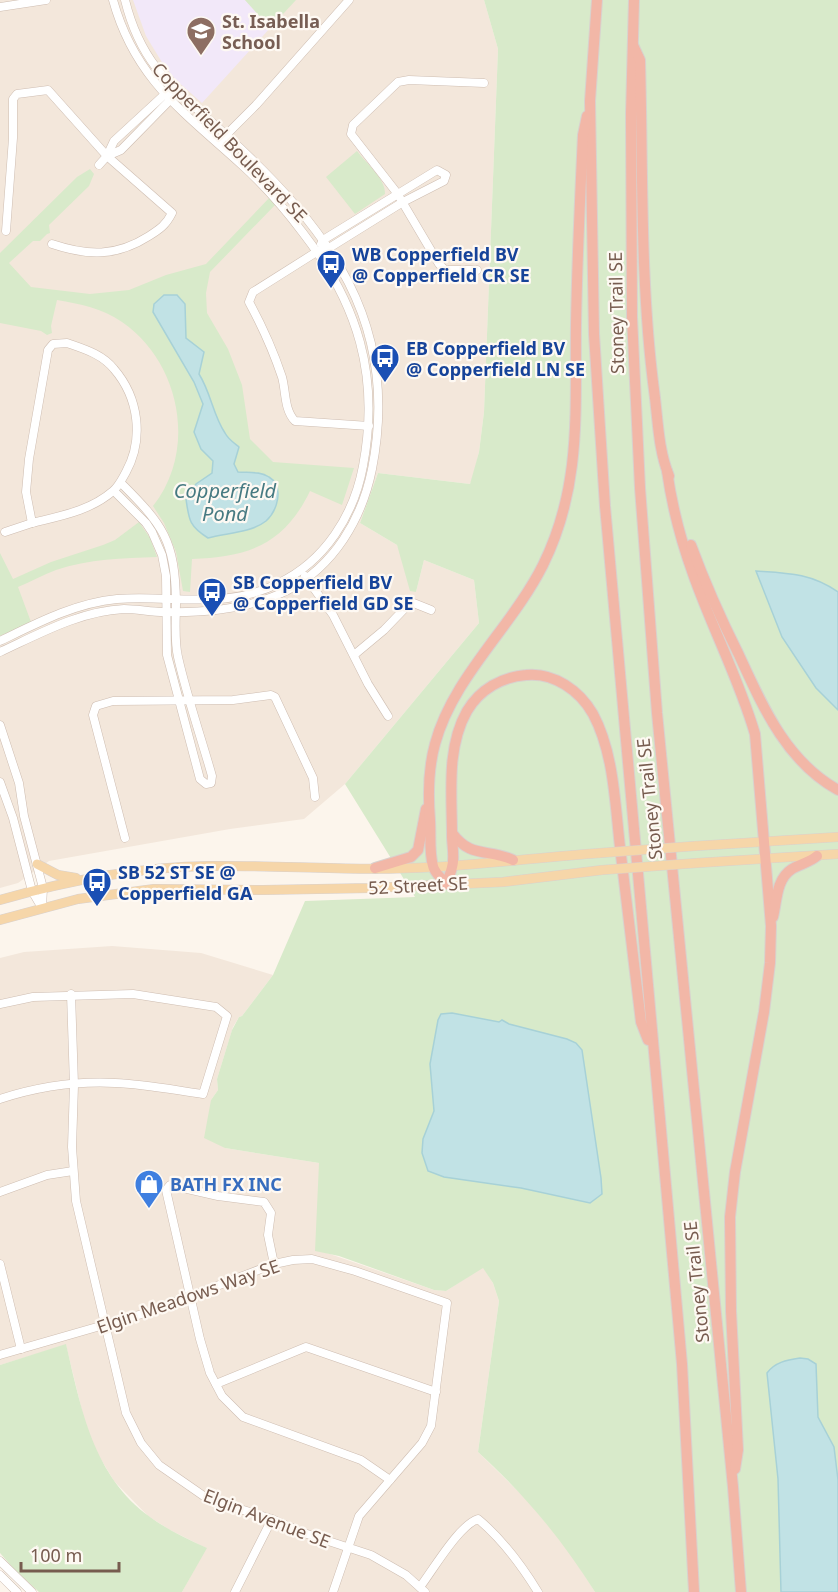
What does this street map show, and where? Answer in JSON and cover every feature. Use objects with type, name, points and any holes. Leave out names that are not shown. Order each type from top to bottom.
[{"type":"highway","name":"Stoney Trail SE","points":[[597,0],[590,101],[594,333],[605,506],[682,1364],[694,1592]]},
{"type":"highway","name":"Stoney Trail SE","points":[[634,0],[632,316],[640,488],[657,713],[733,1487],[741,1592]]},
{"type":"highway","points":[[632,42],[640,60],[649,350],[661,447],[677,522],[693,574],[746,703],[755,734],[771,926],[770,963],[764,1012],[735,1172],[730,1217],[731,1311],[738,1450],[733,1487]]},
{"type":"highway","points":[[446,884],[433,867],[429,800],[430,772],[435,744],[442,722],[457,694],[520,604],[543,565],[560,523],[571,475],[576,433],[576,325],[583,135],[590,101]]},
{"type":"highway","points":[[667,471],[700,571],[761,704],[793,753],[814,773],[838,790]]},
{"type":"highway","points":[[446,884],[453,865],[451,778],[455,743],[467,712],[481,694],[496,682],[514,676],[536,674],[558,681],[577,694],[593,714],[607,752],[614,792],[641,1022],[653,1051]]},
{"type":"highway","points":[[375,868],[411,856],[418,850],[423,818],[429,800]]},
{"type":"highway","points":[[452,833],[464,847],[504,855],[513,860]]},
{"type":"highway","points":[[771,926],[779,887],[785,874],[817,856]]},
{"type":"main road","name":"52 Street SE","points":[[0,900],[82,879],[149,870],[210,866],[326,869],[433,867],[838,837]]},
{"type":"main road","name":"52 Street SE","points":[[0,920],[102,895],[154,890],[328,890],[503,882],[602,870],[838,854]]},
{"type":"main road","points":[[37,864],[58,875],[82,879]]},
{"type":"street","points":[[0,7],[46,0]]},
{"type":"street","name":"Copperfield Boulevard SE","points":[[0,641],[60,613],[92,604],[118,599],[206,600],[247,596],[280,583],[301,571],[327,546],[347,515],[361,477],[369,426],[367,373],[359,334],[346,300],[318,251],[281,205],[247,169],[164,94],[136,57],[125,35],[113,0]]},
{"type":"street","name":"Copperfield Boulevard SE","points":[[0,652],[83,616],[123,609],[176,612],[236,607],[286,591],[307,579],[339,548],[352,526],[370,479],[379,427],[379,393],[368,331],[357,299],[329,248],[294,204],[226,134],[175,91],[145,52],[134,30],[125,0]]},
{"type":"street","points":[[219,143],[256,105],[349,0]]},
{"type":"street","points":[[477,270],[445,270],[439,264],[397,193],[351,134],[353,125],[398,82],[409,80],[484,83]]},
{"type":"street","points":[[6,231],[13,138],[13,99],[17,94],[48,90],[107,156],[172,213],[166,224],[136,245],[119,251],[99,253],[75,251],[52,244]]},
{"type":"street","points":[[99,165],[107,156],[114,141],[164,94],[175,91]]},
{"type":"street","points":[[107,156],[121,150],[170,101],[175,91]]},
{"type":"street","points":[[318,251],[323,240],[397,193],[437,170],[446,175],[444,181],[402,202],[253,292],[249,302],[267,335],[283,379],[289,415],[295,421],[369,426]]},
{"type":"street","points":[[359,334],[368,331]]},
{"type":"street","points":[[5,532],[78,511],[94,504],[114,491],[131,463],[137,435],[136,413],[127,387],[113,367],[93,352],[67,343],[52,344],[48,350],[29,459],[27,492],[32,523]]},
{"type":"street","points":[[114,491],[132,507],[152,532],[162,555],[166,576],[167,655],[200,779],[206,784],[211,783],[212,776],[177,655],[175,577],[172,553],[161,528],[150,512],[120,483]]},
{"type":"street","points":[[301,571],[333,615],[368,684],[388,716]]},
{"type":"street","points":[[354,655],[384,630],[411,602],[431,610]]},
{"type":"street","points":[[60,613],[65,622]]},
{"type":"street","points":[[125,838],[93,715],[96,706],[113,701],[233,700],[271,695],[275,697],[313,778],[315,797]]},
{"type":"street","points":[[0,725],[15,769],[24,816],[43,888],[42,908]]},
{"type":"street","points":[[0,782],[14,818],[32,891],[42,908]]},
{"type":"street","points":[[0,1004],[33,997],[71,994],[133,994],[216,1007],[227,1016],[203,1094],[115,1083],[74,1084],[32,1089],[0,1099]]},
{"type":"street","name":"Elgin Avenue SE","points":[[71,994],[74,1084],[73,1172],[76,1201],[126,1413],[141,1443],[159,1465],[208,1499],[272,1519],[304,1533],[371,1555],[406,1575],[422,1590]]},
{"type":"street","points":[[0,1192],[47,1175],[73,1172]]},
{"type":"street","points":[[274,1264],[268,1234],[271,1213],[264,1202],[218,1196],[170,1185],[166,1190],[200,1339],[210,1372],[228,1404],[243,1417],[361,1460],[390,1480]]},
{"type":"street","name":"Elgin Meadows Way SE","points":[[0,1355],[105,1326],[191,1298],[274,1264],[293,1260],[312,1259],[355,1271],[447,1303],[431,1426],[422,1443],[358,1516],[333,1592]]},
{"type":"street","points":[[0,1264],[21,1349]]},
{"type":"street","points":[[216,1384],[306,1347],[436,1392]]},
{"type":"street","points":[[235,1592],[272,1519]]},
{"type":"street","points":[[422,1590],[461,1531],[470,1521],[478,1519],[488,1527],[528,1576],[538,1592]]},
{"type":"street","points":[[0,1561],[32,1592]]},
{"type":"street","points":[[0,1575],[13,1591]]},
{"type":"shaded area","points":[[0,0],[484,0],[498,49],[484,412],[479,452],[472,480],[470,484],[378,473],[360,523],[397,545],[416,592],[424,560],[474,580],[479,623],[345,784],[304,819],[230,829],[49,861],[18,883],[0,888]]},
{"type":"shaded area","name":"St. Isabella School","points":[[133,0],[245,0],[270,28],[202,103],[176,80],[163,64],[146,36]]},
{"type":"shaded area","points":[[112,946],[201,953],[273,975],[233,1027],[217,1079],[218,1090],[211,1100],[225,1148],[319,1163],[327,1253],[434,1290],[446,1291],[483,1267],[493,1283],[499,1301],[478,1452],[527,1500],[568,1549],[595,1592],[182,1592],[206,1548],[148,1516],[114,1481],[93,1446],[66,1345],[0,1365],[0,958],[24,952]]},
{"type":"green space","points":[[245,0],[296,0],[270,28]]},
{"type":"green space","points":[[484,0],[838,0],[838,1592],[595,1592],[569,1553],[541,1518],[478,1452],[499,1301],[493,1283],[483,1268],[446,1291],[434,1290],[339,1256],[315,1251],[319,1163],[225,1148],[204,1138],[211,1100],[218,1090],[217,1079],[232,1030],[239,1017],[273,975],[305,901],[415,897],[345,784],[479,623],[474,580],[424,560],[416,592],[410,591],[397,545],[360,523],[378,473],[470,484],[479,452],[484,412],[498,49]]},
{"type":"green space","points":[[357,151],[379,177],[385,194],[355,214],[326,177]]},
{"type":"green space","points":[[90,169],[94,174],[89,186],[49,225],[50,233],[40,241],[33,241],[9,263],[31,287],[90,294],[129,290],[166,275],[206,264],[270,197],[276,204],[210,272],[206,293],[207,313],[228,349],[242,385],[250,439],[273,462],[354,468],[342,505],[310,491],[300,509],[276,536],[247,551],[212,558],[192,559],[190,592],[183,591],[176,552],[164,523],[153,506],[167,483],[175,459],[178,433],[176,408],[169,383],[158,360],[142,339],[122,322],[107,313],[82,305],[57,300],[51,326],[52,333],[47,335],[41,331],[0,323],[0,253],[77,177]]},
{"type":"green space","points":[[139,522],[150,538],[157,557],[81,563],[56,570],[18,587],[31,622],[0,636],[0,553],[13,579],[51,562],[115,540]]},
{"type":"green space","points":[[66,1344],[77,1392],[92,1439],[115,1482],[150,1517],[207,1548],[182,1592],[39,1592],[0,1553],[0,1365]]},
{"type":"water","name":"Copperfield Pond","points":[[164,295],[177,295],[185,304],[186,338],[204,352],[199,374],[221,426],[228,437],[239,447],[234,464],[238,472],[265,475],[274,481],[277,487],[278,499],[270,517],[253,528],[208,538],[193,526],[189,517],[186,499],[196,484],[212,473],[213,461],[201,449],[194,432],[203,404],[194,382],[153,312],[154,304]]},
{"type":"water","points":[[756,571],[808,578],[838,592],[838,710],[816,688],[782,637]]},
{"type":"water","points":[[452,1013],[499,1022],[502,1020],[509,1024],[567,1039],[576,1043],[582,1050],[602,1194],[590,1203],[521,1188],[444,1177],[428,1171],[422,1153],[423,1139],[434,1111],[430,1064],[438,1020],[441,1014]]},
{"type":"water","points":[[800,1358],[808,1359],[816,1364],[818,1417],[834,1447],[838,1480],[838,1592],[781,1592],[778,1479],[767,1373],[778,1364]]},
{"type":"place","name":"St. Isabella School","points":[[201,56]]},
{"type":"place","name":"WB Copperfield BV @ Copperfield CR SE","points":[[331,290]]},
{"type":"place","name":"EB Copperfield BV @ Copperfield LN SE","points":[[385,384]]},
{"type":"place","name":"SB Copperfield BV @ Copperfield GD SE","points":[[212,618]]},
{"type":"place","name":"SB 52 ST SE @ Copperfield GA","points":[[97,908]]},
{"type":"place","name":"BATH FX INC","points":[[149,1210]]}]
